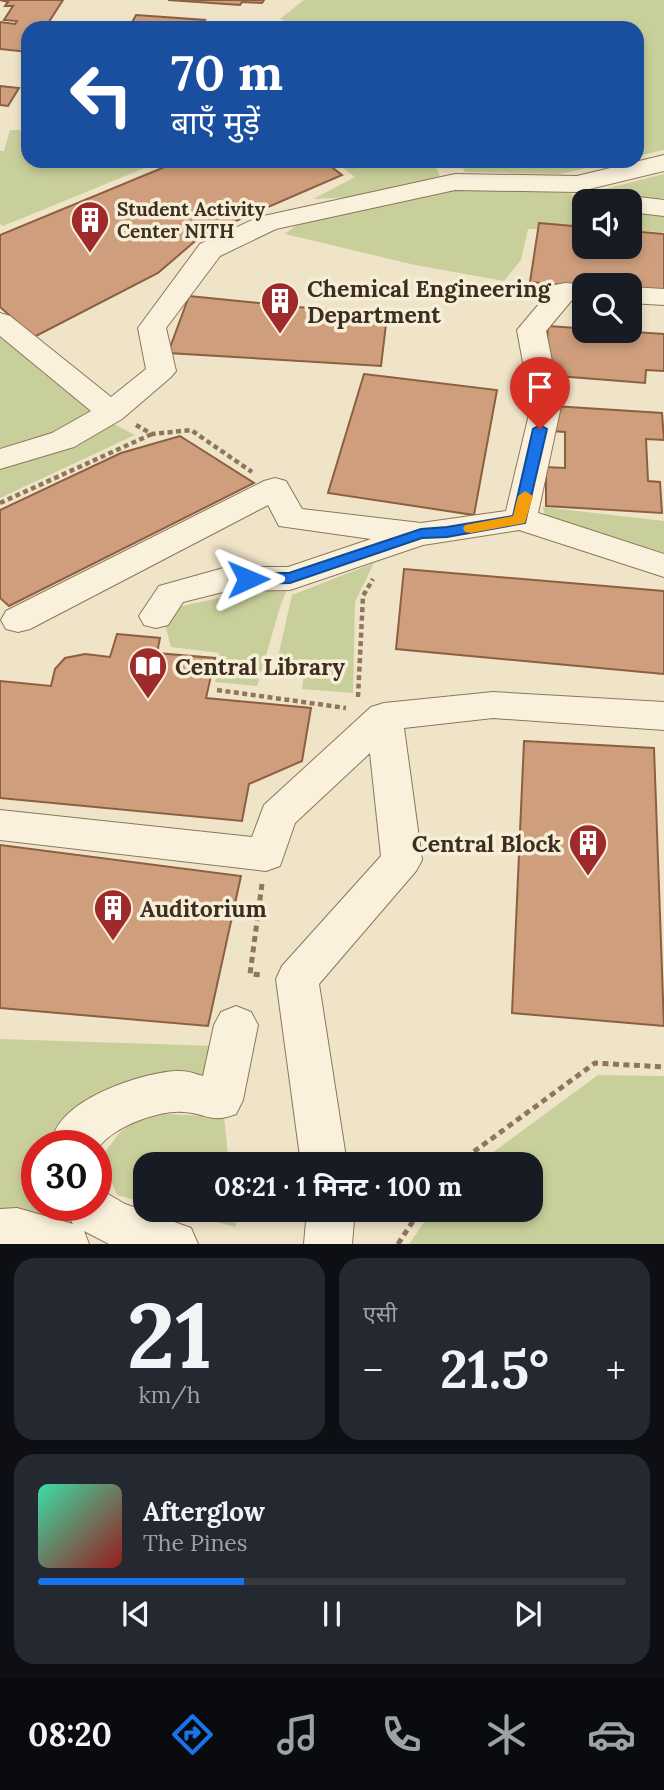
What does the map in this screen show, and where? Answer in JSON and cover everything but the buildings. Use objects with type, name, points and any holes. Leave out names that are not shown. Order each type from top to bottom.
[{"type":"street","points":[[644,168],[664,163]]},
{"type":"street","points":[[0,459],[62,440],[111,412],[161,371],[152,328],[210,250],[268,223],[455,182],[577,184],[643,168]]},
{"type":"street","points":[[577,184],[585,189]]},
{"type":"street","points":[[642,205],[664,208]]},
{"type":"street","points":[[520,519],[545,406],[531,330],[565,291],[572,291]]},
{"type":"street","points":[[642,296],[664,297]]},
{"type":"street","points":[[0,321],[111,412]]},
{"type":"street","points":[[18,620],[275,488],[291,518],[421,534],[520,519],[664,566]]},
{"type":"street","points":[[156,616],[171,594],[227,579],[290,578],[421,534]]},
{"type":"street","points":[[0,825],[266,855],[278,817],[384,717],[493,705],[664,716]]},
{"type":"street","points":[[322,1152],[298,979],[402,860],[384,717]]},
{"type":"street","points":[[84,1130],[122,1103],[181,1091],[220,1100],[236,1025]]},
{"type":"street","points":[[110,1221],[174,1244]]},
{"type":"street","points":[[328,1244],[330,1222]]},
{"type":"street","points":[[0,1232],[16,1231],[65,1244]]},
{"type":"path","points":[[111,412],[152,433]]},
{"type":"path","points":[[0,503],[152,433],[191,429],[275,488]]},
{"type":"path","points":[[217,690],[358,709],[363,596],[374,577]]},
{"type":"path","points":[[266,855],[250,974],[298,979]]},
{"type":"path","points":[[473,1152],[595,1063],[664,1066]]},
{"type":"path","points":[[398,1244],[412,1222]]},
{"type":"green space","points":[[304,0],[664,0],[664,150],[644,154],[644,21],[280,19]]},
{"type":"green space","points":[[10,130],[21,130],[21,168],[145,168],[3,226],[0,224],[0,151],[4,151]]},
{"type":"green space","points":[[343,168],[436,168],[440,176],[360,197],[313,199],[355,177]]},
{"type":"green space","points":[[463,168],[586,168],[560,174],[465,172]]},
{"type":"green space","points":[[664,174],[664,198],[657,200],[642,197],[642,189],[604,189]]},
{"type":"green space","points":[[456,189],[572,194],[572,230],[528,229],[521,260],[504,281],[415,265],[285,234],[299,223]]},
{"type":"green space","points":[[642,212],[664,214],[664,232],[642,231]]},
{"type":"green space","points":[[0,334],[94,412],[53,435],[0,448]]},
{"type":"green space","points":[[108,421],[135,435],[0,498],[0,462]]},
{"type":"green space","points":[[543,507],[664,521],[664,553],[546,520]]},
{"type":"green space","points":[[374,563],[355,602],[353,693],[302,689],[304,674],[275,670],[292,595]]},
{"type":"green space","points":[[264,588],[288,588],[257,686],[215,682],[221,664],[219,653],[171,647],[165,624],[177,607]]},
{"type":"green space","points":[[0,1039],[217,1046],[200,1085],[66,1130],[21,1130],[21,1221],[90,1221],[122,1239],[42,1227],[0,1225]]},
{"type":"green space","points":[[598,1075],[664,1076],[664,1244],[409,1244],[424,1222],[543,1222],[543,1152],[493,1152]]},
{"type":"green space","points":[[148,1113],[224,1117],[228,1152],[133,1152],[133,1200],[117,1195],[112,1183],[112,1143],[121,1131]]},
{"type":"green space","points":[[216,1222],[235,1222],[236,1227]]},
{"type":"slow traffic","points":[[471,528],[520,519],[525,496]]},
{"type":"place","name":"Student Activity Center NITH","points":[[90,254]]},
{"type":"place","name":"Chemical Engineering Department","points":[[280,335]]},
{"type":"place","name":"Central Library","points":[[148,700]]},
{"type":"place","name":"Central Block","points":[[588,877]]},
{"type":"place","name":"Auditorium","points":[[113,942]]},
{"type":"route","points":[[248,579],[290,578],[421,534],[520,519],[540,429]]}]
